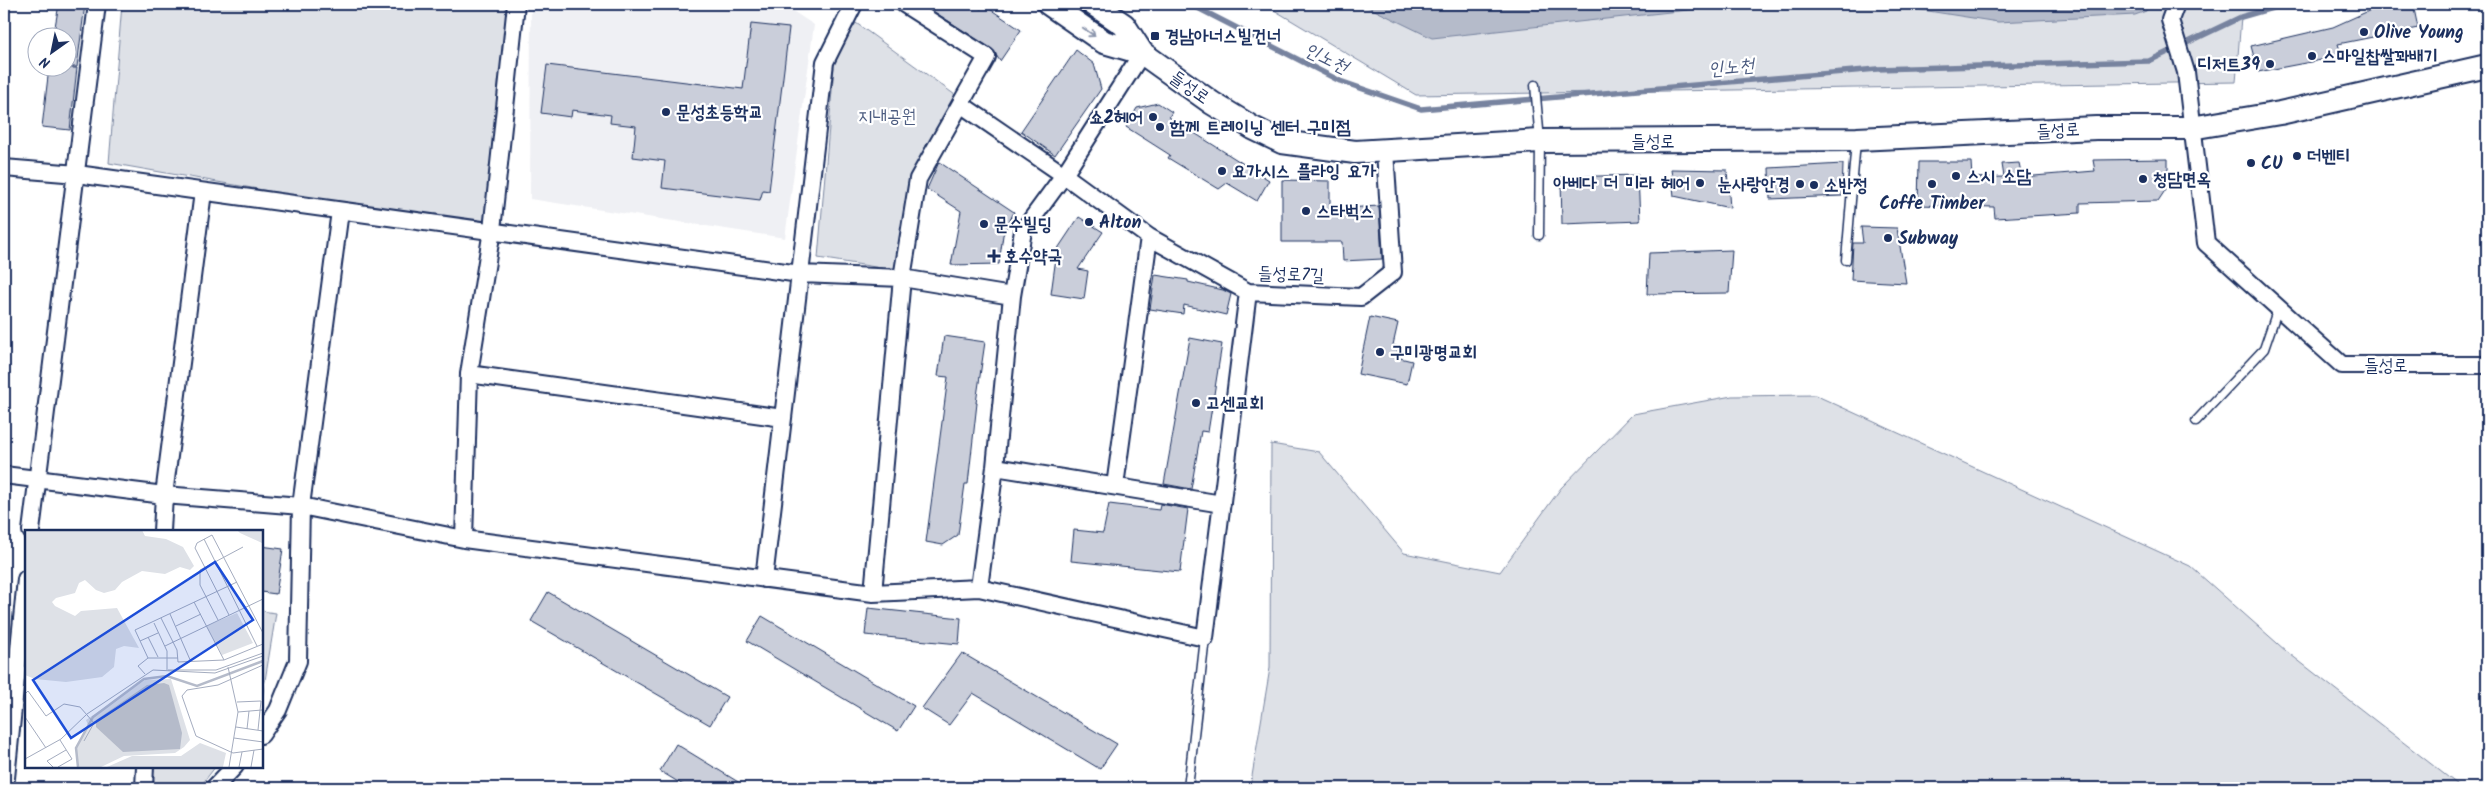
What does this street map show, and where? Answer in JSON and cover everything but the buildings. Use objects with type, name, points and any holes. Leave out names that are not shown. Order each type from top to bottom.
[{"type":"street","points":[[31,530],[97,4]]},
{"type":"street","points":[[464,539],[469,374],[492,230],[516,4]]},
{"type":"street","points":[[764,579],[825,62],[854,4]]},
{"type":"street","points":[[873,594],[902,278],[918,179],[962,105],[987,57],[904,4]]},
{"type":"street","name":"들성로","points":[[1049,4],[1104,42],[1142,53],[1212,103],[1253,128],[1282,142],[1355,152],[1540,141],[1857,139],[2096,128],[2192,128],[2280,113],[2487,66]]},
{"type":"street","name":"들성로","points":[[1093,4],[1124,25],[1142,53]]},
{"type":"street","points":[[2176,4],[2170,20],[2186,72],[2192,128]]},
{"type":"street","points":[[979,588],[995,467],[1012,296],[1023,232],[1064,175],[1142,53]]},
{"type":"street","name":"들성로7길","points":[[962,105],[1064,175],[1150,238],[1248,292],[1361,297],[1392,272],[1385,151]]},
{"type":"street","name":"들성로","points":[[2192,128],[2206,243],[2342,365],[2487,365]]},
{"type":"street","points":[[4,168],[77,174],[800,274],[902,278],[1012,296]]},
{"type":"street","points":[[162,530],[164,496],[203,192]]},
{"type":"street","points":[[262,734],[278,710],[298,661],[301,506],[340,211]]},
{"type":"street","points":[[1115,486],[1150,238]]},
{"type":"street","points":[[4,475],[164,496],[301,506],[464,539],[873,594],[979,588],[1206,638],[1248,292]]},
{"type":"street","points":[[469,374],[783,418]]},
{"type":"street","points":[[995,467],[1222,504]]},
{"type":"street","points":[[4,788],[25,588]]},
{"type":"street","points":[[144,788],[145,767]]},
{"type":"street","points":[[214,788],[234,767]]},
{"type":"lane","points":[[1535,85],[1540,141],[1539,235]]},
{"type":"lane","points":[[1846,260],[1857,139]]},
{"type":"lane","points":[[2196,421],[2264,349],[2278,308]]},
{"type":"lane","points":[[1188,788],[1206,638]]},
{"type":"shaded area","name":"문성초등학교","points":[[531,4],[782,4],[814,25],[785,238],[530,199]]},
{"type":"green space","points":[[122,4],[512,4],[492,230],[109,163]]},
{"type":"green space","points":[[1264,4],[2286,4],[2241,17],[2236,82],[1416,95]]},
{"type":"green space","name":"지내공원","points":[[856,23],[962,100],[916,178],[901,271],[818,258],[835,55]]},
{"type":"green space","points":[[1815,395],[2190,566],[2286,651],[2462,788],[1250,788],[1270,668],[1271,444],[1319,452],[1404,553],[1500,572],[1561,488],[1633,414],[1732,396]]},
{"type":"green space","points":[[262,611],[276,613],[262,699]]},
{"type":"green space","points":[[150,767],[215,767],[199,788],[147,788]]},
{"type":"water","points":[[1362,4],[1743,4],[1432,38]]},
{"type":"water","points":[[1884,4],[2150,4],[2146,11],[2135,15],[1998,22]]},
{"type":"waterway","name":"인노천","points":[[1190,4],[1340,81],[1421,109],[1877,69],[2149,61],[2241,17],[2286,4]]},
{"type":"place","name":"Olive Young","points":[[2364,32]]},
{"type":"place","name":"경남아너스빌건너","points":[[1155,36]]},
{"type":"place","name":"스마일찹쌀꽈배기","points":[[2312,56]]},
{"type":"place","name":"디저트39","points":[[2270,64]]},
{"type":"place","name":"문성초등학교","points":[[666,112]]},
{"type":"place","name":"쇼2헤어","points":[[1153,117]]},
{"type":"place","name":"함께 트레이닝 센터 구미점","points":[[1160,127]]},
{"type":"place","name":"더벤티","points":[[2297,156]]},
{"type":"place","name":"CU","points":[[2251,163]]},
{"type":"place","name":"요가시스 플라잉 요가","points":[[1222,171]]},
{"type":"place","name":"스시 소담","points":[[1956,176]]},
{"type":"place","name":"청담면옥","points":[[2143,179]]},
{"type":"place","name":"아베다 더 미라 헤어","points":[[1700,183]]},
{"type":"place","name":"눈사랑안경","points":[[1800,184]]},
{"type":"place","name":"Coffe Timber","points":[[1932,184]]},
{"type":"place","name":"소반정","points":[[1814,185]]},
{"type":"place","name":"스타벅스","points":[[1306,211]]},
{"type":"place","name":"Alton","points":[[1089,222]]},
{"type":"place","name":"문수빌딩","points":[[984,224]]},
{"type":"place","name":"Subway","points":[[1888,238]]},
{"type":"place","name":"호수약국","points":[[994,256]]},
{"type":"place","name":"구미광명교회","points":[[1380,352]]},
{"type":"place","name":"고센교회","points":[[1196,403]]}]
